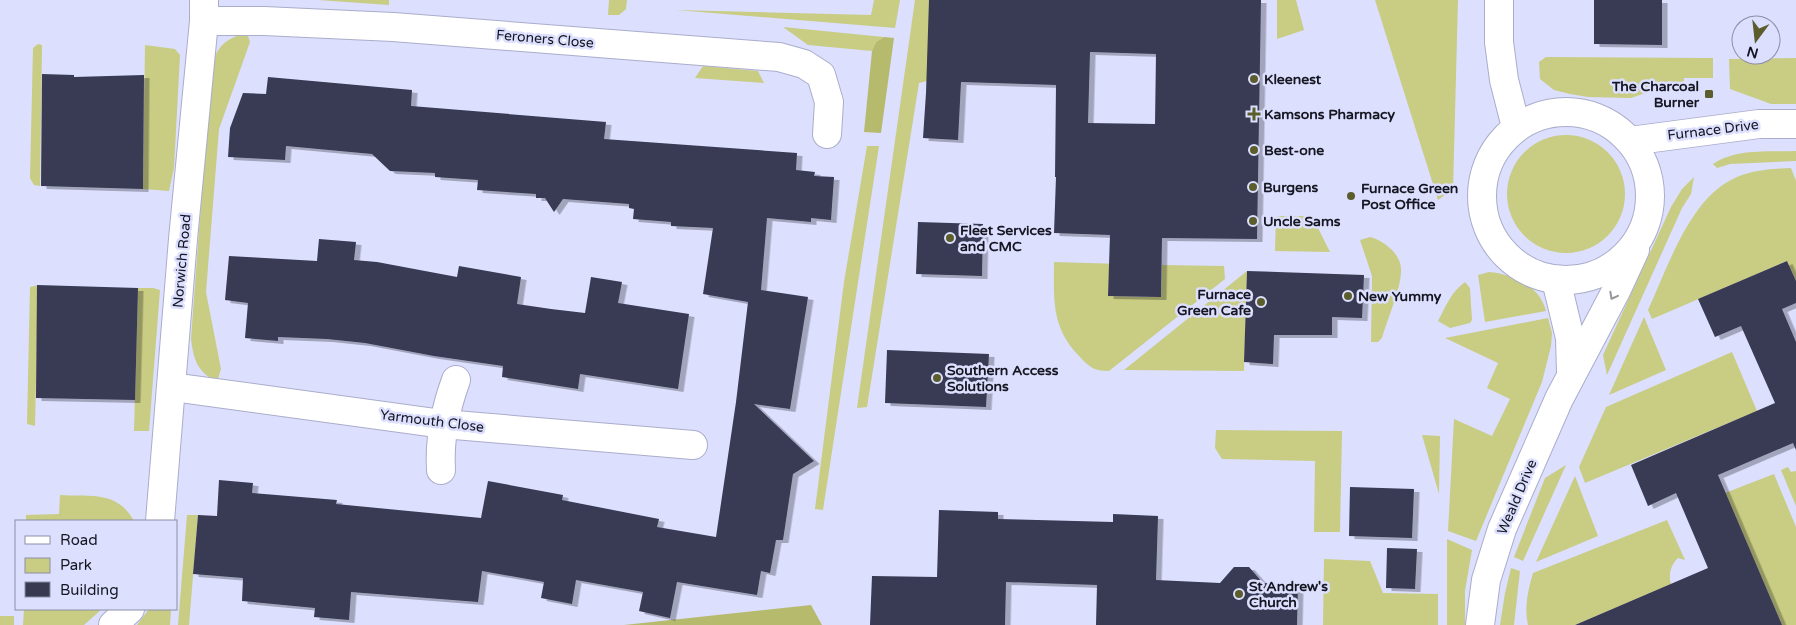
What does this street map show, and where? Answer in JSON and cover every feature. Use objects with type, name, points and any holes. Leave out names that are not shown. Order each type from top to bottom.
[{"type":"street","points":[[1499,0],[1499,42],[1504,80],[1516,127]]},
{"type":"street","name":"Feroners Close","points":[[204,10],[264,20],[393,27],[779,57],[804,64],[821,75],[829,102],[827,134]]},
{"type":"street","name":"Norwich Road","points":[[160,520],[204,10]]},
{"type":"street","points":[[1564,112],[1588,114],[1611,125],[1630,141],[1644,162],[1650,186],[1649,212],[1641,236],[1624,255],[1605,271],[1582,278],[1556,280],[1532,274],[1511,260],[1495,242],[1484,218],[1481,193],[1486,168],[1498,145],[1516,127],[1539,116],[1564,112]]},
{"type":"street","name":"Furnace Drive","points":[[1630,141],[1759,124],[1796,124]]},
{"type":"street","name":"Weald Drive","points":[[1480,625],[1486,580],[1502,529],[1571,373],[1617,289],[1641,236]]},
{"type":"street","name":"Weald Drive","points":[[1556,280],[1570,338],[1571,373]]},
{"type":"street","points":[[441,470],[440,447],[443,424],[448,400],[456,380]]},
{"type":"street","name":"Yarmouth Close","points":[[172,387],[443,424],[693,445]]},
{"type":"street","points":[[113,625],[129,610]]},
{"type":"green space","points":[[318,0],[389,0],[389,5]]},
{"type":"green space","points":[[609,0],[627,0],[626,9],[619,15],[608,15]]},
{"type":"green space","points":[[874,0],[900,0],[895,28],[676,10],[871,15]]},
{"type":"green space","points":[[915,0],[936,0],[927,81],[919,83],[867,407],[857,408]]},
{"type":"green space","points":[[1277,0],[1296,0],[1304,30],[1277,39]]},
{"type":"green space","points":[[1375,0],[1458,0],[1453,189],[1438,200]]},
{"type":"green space","points":[[783,27],[884,37],[876,42],[872,51],[808,45]]},
{"type":"green space","points":[[247,33],[250,42],[219,129],[206,292],[221,369],[217,382],[205,374],[198,365],[191,339],[210,82],[218,50],[229,40]]},
{"type":"green space","points":[[884,37],[894,38],[881,133],[864,132],[872,51],[876,42]]},
{"type":"green space","points":[[38,44],[42,45],[40,186],[34,185],[30,178],[33,48]]},
{"type":"green space","points":[[145,45],[175,49],[180,55],[174,168],[169,191],[143,189]]},
{"type":"green space","points":[[1546,57],[1713,58],[1713,78],[1684,78],[1684,88],[1659,88],[1631,98],[1588,97],[1554,90],[1540,79],[1539,62]]},
{"type":"green space","points":[[1781,58],[1796,58],[1796,104],[1771,104],[1730,89],[1729,59],[1731,59],[1731,65],[1781,65]]},
{"type":"green space","points":[[703,66],[758,71],[764,83],[695,78]]},
{"type":"green space","points":[[1566,135],[1589,140],[1608,152],[1620,171],[1625,194],[1620,217],[1608,236],[1589,248],[1566,253],[1543,248],[1524,236],[1512,217],[1507,194],[1512,171],[1524,152],[1543,140]]},
{"type":"green space","points":[[867,146],[879,146],[823,510],[815,509],[844,282]]},
{"type":"green space","points":[[1796,151],[1796,161],[1730,164],[1717,168],[1713,164],[1732,155],[1743,153]]},
{"type":"green space","points":[[1791,168],[1796,181],[1796,281],[1787,261],[1652,319],[1648,310],[1663,275],[1691,220],[1703,203],[1716,190],[1731,180],[1745,174]]},
{"type":"green space","points":[[1694,177],[1691,194],[1682,208],[1607,375],[1603,355],[1671,207],[1682,189]]},
{"type":"green space","points":[[1276,216],[1312,216],[1330,252],[1275,251]]},
{"type":"green space","points":[[1370,237],[1380,241],[1395,253],[1401,269],[1394,303],[1382,338],[1378,342],[1371,342],[1372,276],[1360,240]]},
{"type":"green space","points":[[1054,262],[1122,264],[1122,277],[1109,277],[1108,296],[1161,297],[1162,265],[1224,266],[1225,279],[1109,371],[1104,371],[1092,368],[1086,363],[1063,334],[1056,312]]},
{"type":"green space","points":[[1247,271],[1244,371],[1124,370]]},
{"type":"green space","points":[[1489,272],[1507,275],[1532,288],[1543,302],[1546,311],[1485,322],[1478,275]]},
{"type":"green space","points":[[1465,282],[1470,288],[1472,320],[1470,323],[1450,328],[1438,321],[1452,295]]},
{"type":"green space","points":[[38,285],[35,426],[27,424],[30,287]]},
{"type":"green space","points":[[138,288],[160,290],[149,431],[134,431]]},
{"type":"green space","points":[[1644,317],[1666,370],[1609,395]]},
{"type":"green space","points":[[1548,318],[1552,333],[1551,346],[1542,382],[1476,541],[1448,531],[1454,419],[1492,436],[1510,399],[1487,388],[1498,363],[1445,338]]},
{"type":"green space","points":[[1732,352],[1757,411],[1585,483],[1579,467],[1606,407]]},
{"type":"green space","points":[[1216,430],[1342,431],[1340,532],[1314,532],[1315,461],[1222,459],[1215,448]]},
{"type":"green space","points":[[1422,435],[1440,436],[1439,494]]},
{"type":"green space","points":[[1566,465],[1523,561],[1514,557],[1545,478]]},
{"type":"green space","points":[[1788,467],[1791,472],[1796,471],[1796,506],[1781,470]]},
{"type":"green space","points":[[1774,474],[1796,527],[1796,625],[1782,625],[1725,493]]},
{"type":"green space","points":[[1575,476],[1598,536],[1536,562]]},
{"type":"green space","points":[[60,495],[92,496],[102,497],[119,504],[133,520],[26,520],[26,515],[59,514]]},
{"type":"green space","points":[[187,515],[198,515],[189,625],[178,625]]},
{"type":"green space","points":[[1667,520],[1685,560],[1678,558],[1672,566],[1670,573],[1671,584],[1575,625],[1528,625],[1527,599],[1533,573]]},
{"type":"green space","points":[[1447,539],[1472,550],[1465,591],[1465,625],[1447,625]]},
{"type":"green space","points":[[1324,559],[1370,561],[1383,593],[1438,594],[1438,625],[1323,625]]},
{"type":"green space","points":[[1511,568],[1520,571],[1514,625],[1500,625],[1505,593]]},
{"type":"green space","points":[[811,605],[822,625],[624,625]]},
{"type":"green space","points":[[24,610],[101,610],[84,625],[23,625]]},
{"type":"green space","points":[[148,610],[171,610],[170,625],[137,625]]},
{"type":"green space","points":[[0,616],[14,616],[14,625],[0,625]]},
{"type":"building","points":[[929,0],[1261,0],[1257,239],[1162,238],[1161,297],[1108,296],[1110,235],[1054,233],[1056,85],[961,82],[958,140],[923,138]],"holes":[[[1090,52],[1156,54],[1155,124],[1088,123]]]},
{"type":"building","points":[[1594,0],[1662,0],[1662,45],[1594,44]]},
{"type":"building","points":[[42,74],[74,75],[74,77],[144,75],[143,189],[41,186]]},
{"type":"building","points":[[268,77],[412,90],[411,106],[606,122],[604,139],[797,153],[796,170],[815,172],[814,176],[834,177],[831,220],[811,218],[811,222],[767,218],[761,290],[808,297],[790,409],[754,404],[814,461],[793,474],[783,540],[776,540],[770,573],[761,571],[757,595],[677,582],[670,618],[639,611],[643,592],[576,580],[572,604],[541,598],[544,582],[482,571],[478,602],[351,592],[349,620],[314,617],[315,608],[242,601],[243,578],[193,574],[198,515],[217,516],[219,480],[253,483],[252,493],[337,500],[336,504],[481,518],[488,481],[563,495],[562,500],[659,519],[657,527],[716,537],[736,402],[748,302],[703,294],[713,228],[671,226],[671,222],[633,219],[634,209],[629,208],[629,204],[563,199],[554,212],[545,198],[536,198],[536,194],[477,190],[478,180],[435,177],[435,173],[390,171],[372,154],[286,146],[285,160],[228,157],[230,128],[243,93],[266,94]]},
{"type":"building","name":"Fleet Services and CMC","points":[[918,222],[983,224],[982,276],[916,274]]},
{"type":"building","points":[[319,239],[356,242],[354,260],[377,262],[457,277],[459,266],[521,277],[517,304],[551,309],[585,313],[591,277],[622,282],[618,303],[689,314],[678,389],[580,374],[578,389],[502,377],[503,366],[365,343],[327,339],[278,337],[278,341],[245,338],[248,303],[225,300],[229,256],[317,261]]},
{"type":"building","points":[[1787,261],[1796,281],[1796,303],[1782,309],[1796,342],[1796,450],[1793,443],[1718,475],[1782,625],[1575,625],[1708,568],[1676,493],[1648,506],[1631,465],[1775,403],[1741,326],[1715,337],[1698,299]]},
{"type":"building","points":[[1247,271],[1364,275],[1362,318],[1332,317],[1332,335],[1274,335],[1273,364],[1244,362]]},
{"type":"building","points":[[37,285],[138,288],[135,400],[36,398]]},
{"type":"building","name":"Southern Access Solutions","points":[[887,350],[989,354],[986,407],[885,403]]},
{"type":"building","points":[[1350,487],[1414,489],[1412,538],[1349,536]]},
{"type":"building","points":[[939,510],[998,512],[998,519],[1113,522],[1113,514],[1158,516],[1156,580],[1220,583],[1234,567],[1249,567],[1263,583],[1298,584],[1297,625],[1096,625],[1097,585],[1006,582],[1005,625],[870,625],[872,576],[937,577]]},
{"type":"building","points":[[1387,548],[1417,549],[1415,589],[1386,588]]},
{"type":"place","name":"Kleenest","points":[[1254,79]]},
{"type":"place","name":"The Charcoal Burner","points":[[1709,94]]},
{"type":"place","name":"Kamsons Pharmacy","points":[[1254,114]]},
{"type":"place","name":"Best-one","points":[[1254,150]]},
{"type":"place","name":"Burgens","points":[[1253,187]]},
{"type":"place","name":"Furnace Green Post Office","points":[[1351,196]]},
{"type":"place","name":"Uncle Sams","points":[[1253,221]]},
{"type":"place","name":"Fleet Services and CMC","points":[[950,238]]},
{"type":"place","name":"New Yummy","points":[[1348,296]]},
{"type":"place","name":"Furnace Green Cafe","points":[[1261,302]]},
{"type":"place","name":"Southern Access Solutions","points":[[937,378]]},
{"type":"place","name":"St Andrew's Church","points":[[1239,594]]}]
